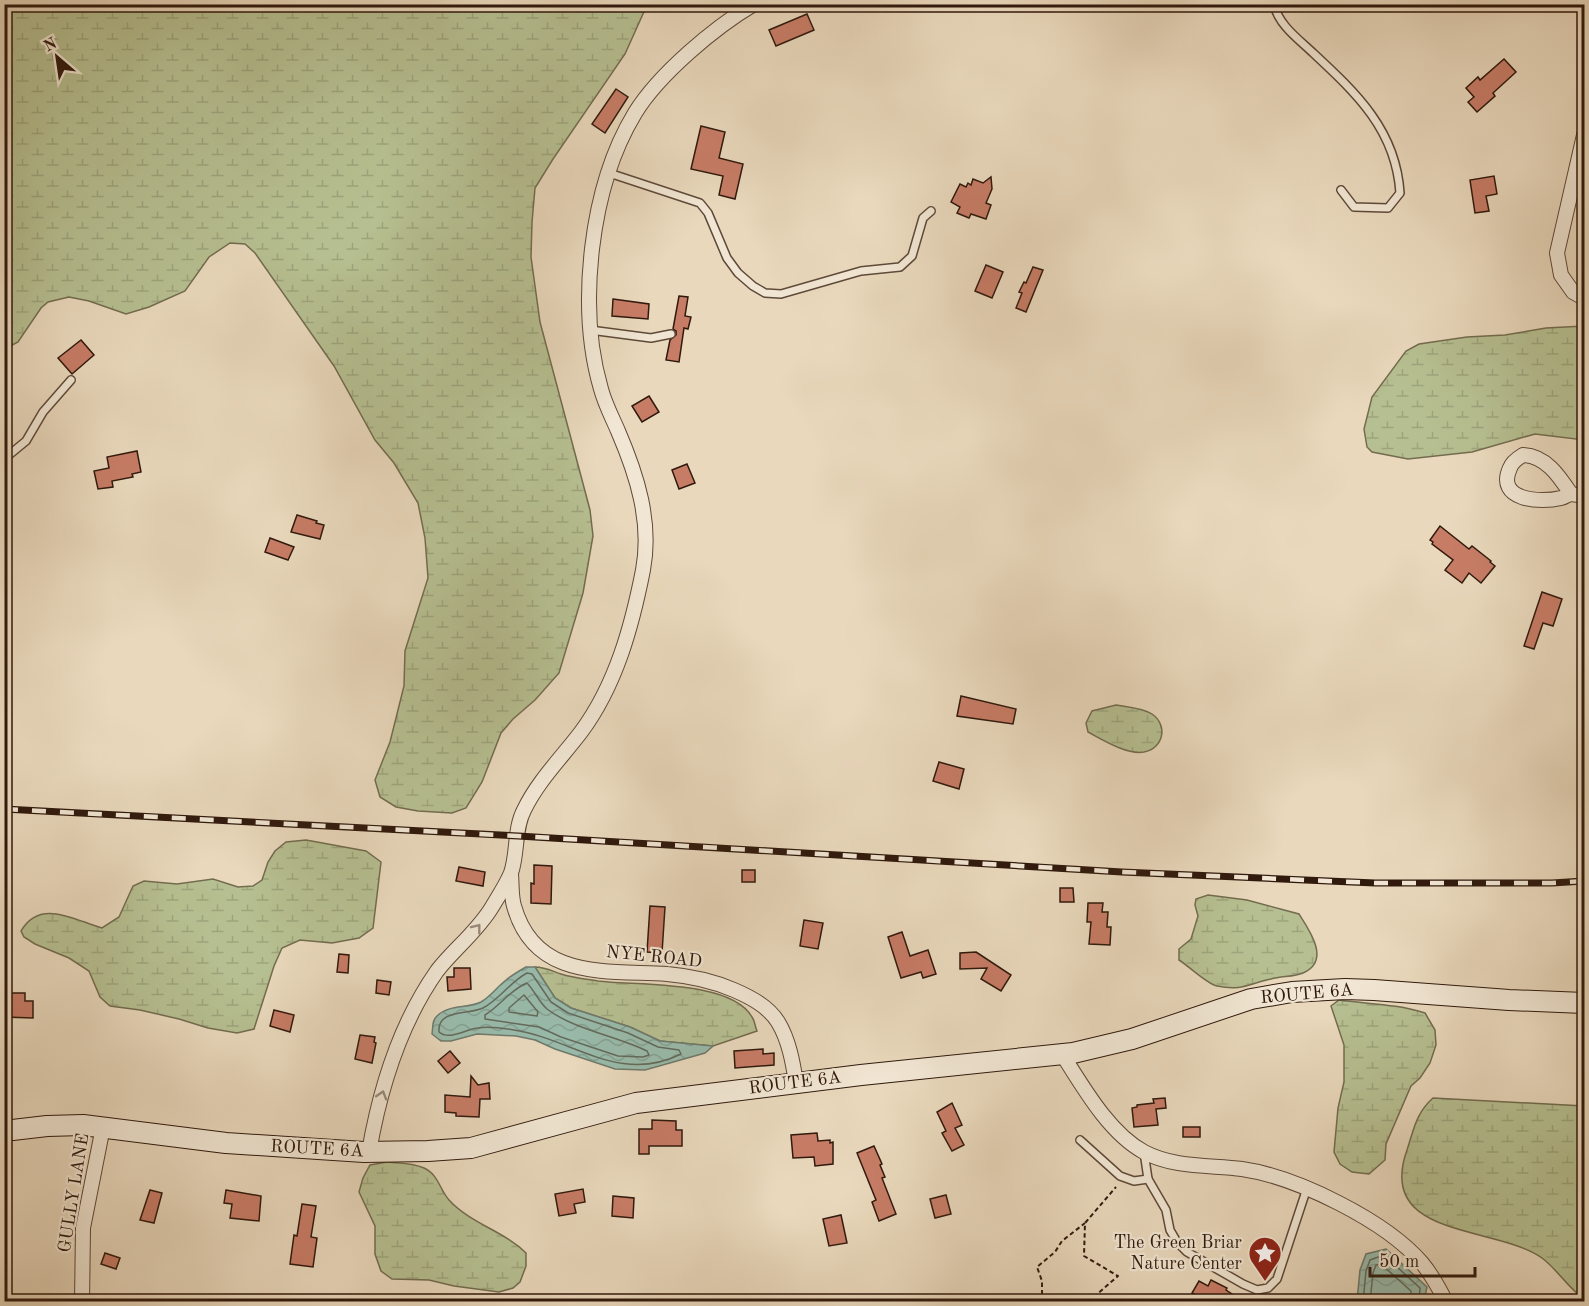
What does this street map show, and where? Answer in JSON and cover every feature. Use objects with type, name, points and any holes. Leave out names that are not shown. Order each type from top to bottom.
[{"type":"main road","name":"ROUTE 6A","points":[[4,1131],[47,1126],[103,1127],[226,1143],[369,1152],[471,1148],[636,1104],[796,1083],[1062,1054],[1132,1039],[1251,999],[1292,992],[1374,990],[1584,1003]]},
{"type":"street","points":[[369,1152],[374,1121],[399,1036],[439,968],[470,936],[489,912],[511,872],[524,809],[604,696],[630,627],[644,565],[644,522],[638,483],[607,407],[592,350],[590,330],[593,240],[609,173],[626,129],[637,110],[656,86],[687,55],[734,16],[754,4]]},
{"type":"street","points":[[1584,135],[1557,253],[1562,275],[1573,292],[1584,298]]},
{"type":"street","points":[[1523,455],[1533,455],[1546,464],[1578,495],[1544,500],[1521,497],[1508,487],[1507,477],[1510,466],[1523,455]]},
{"type":"street","name":"NYE ROAD","points":[[511,872],[513,904],[519,920],[528,937],[553,960],[581,968],[670,974],[707,980],[748,996],[767,1008],[778,1022],[792,1061],[796,1083]]},
{"type":"street","points":[[1062,1054],[1121,1135],[1144,1152],[1180,1163],[1242,1169],[1267,1174],[1338,1202],[1401,1244],[1421,1262],[1436,1282],[1446,1302]]},
{"type":"street","name":"GULLY LANE","points":[[82,1302],[83,1228],[103,1127]]},
{"type":"lane","points":[[1274,4],[1276,13],[1289,31],[1352,89],[1381,126],[1399,173],[1400,193],[1388,208],[1354,207],[1341,190]]},
{"type":"lane","points":[[609,173],[700,203],[708,213],[727,258],[738,273],[765,293],[781,294],[861,271],[900,267],[912,256],[923,218],[931,211]]},
{"type":"lane","points":[[590,330],[651,338],[671,334]]},
{"type":"lane","points":[[4,459],[26,441],[43,412],[71,380]]},
{"type":"lane","points":[[1080,1140],[1120,1176],[1134,1181],[1148,1179]]},
{"type":"lane","points":[[1144,1152],[1148,1179],[1166,1210],[1170,1230],[1177,1242],[1186,1252],[1257,1290],[1268,1288],[1277,1279],[1307,1188]]},
{"type":"path","points":[[1042,1302],[1042,1281],[1037,1267],[1055,1252],[1062,1241],[1086,1223],[1117,1186],[1120,1176]]},
{"type":"path","points":[[1086,1223],[1084,1256],[1118,1276],[1088,1302]]},
{"type":"green space","points":[[4,5],[647,5],[625,54],[535,188],[531,257],[540,322],[590,510],[593,536],[583,593],[559,673],[501,733],[482,782],[466,808],[452,813],[418,811],[396,807],[380,797],[375,780],[390,742],[404,686],[405,651],[428,578],[425,538],[418,503],[394,463],[375,440],[334,366],[255,253],[245,244],[230,243],[209,257],[185,291],[149,307],[126,314],[89,301],[69,297],[48,302],[41,308],[18,342],[5,349]]},
{"type":"green space","points":[[1584,326],[1584,440],[1535,434],[1472,452],[1408,459],[1372,452],[1367,447],[1364,429],[1372,397],[1406,351],[1419,344],[1467,337]]},
{"type":"green space","points":[[1116,705],[1144,710],[1157,719],[1162,736],[1156,746],[1144,752],[1130,751],[1088,732],[1086,723],[1092,711]]},
{"type":"green space","points":[[306,840],[366,851],[381,862],[373,928],[359,938],[332,943],[300,940],[282,948],[254,1029],[237,1033],[208,1028],[140,1010],[110,1006],[100,997],[89,971],[69,958],[35,944],[24,937],[21,931],[38,915],[48,913],[102,928],[119,917],[133,886],[144,881],[177,884],[213,879],[238,887],[253,886],[262,880],[268,862],[275,851],[286,842]]},
{"type":"green space","points":[[1208,895],[1247,900],[1299,914],[1316,945],[1316,961],[1303,973],[1245,986],[1233,988],[1208,982],[1179,960],[1179,949],[1191,939],[1198,916],[1196,899]]},
{"type":"green space","points":[[535,967],[598,981],[682,987],[725,996],[741,1005],[753,1019],[757,1031],[713,1046],[660,1041],[630,1027],[571,1008],[555,998]]},
{"type":"green space","points":[[1339,1000],[1393,1006],[1425,1013],[1435,1030],[1436,1045],[1430,1063],[1420,1078],[1411,1086],[1386,1144],[1385,1160],[1369,1174],[1352,1172],[1340,1164],[1334,1152],[1338,1108],[1344,1082],[1344,1045],[1331,1006]]},
{"type":"green space","points":[[1433,1098],[1584,1106],[1584,1299],[1542,1258],[1522,1248],[1445,1225],[1424,1215],[1408,1200],[1402,1179],[1407,1150],[1419,1116]]},
{"type":"green space","points":[[387,1162],[415,1165],[429,1171],[449,1200],[458,1208],[526,1253],[526,1266],[520,1282],[513,1288],[499,1292],[429,1280],[392,1279],[381,1271],[375,1254],[375,1226],[359,1192],[370,1165]]},
{"type":"water","points":[[526,967],[535,967],[555,998],[571,1008],[630,1027],[660,1041],[713,1046],[705,1053],[645,1070],[615,1069],[535,1040],[516,1036],[477,1034],[451,1041],[441,1041],[432,1034],[434,1020],[442,1012],[481,1002],[508,978]]},
{"type":"water","points":[[1386,1249],[1427,1287],[1424,1301],[1357,1301],[1360,1270],[1366,1254]]},
{"type":"building","points":[[807,14],[814,30],[776,46],[769,30]]},
{"type":"building","points":[[1504,59],[1516,72],[1493,93],[1495,96],[1477,112],[1468,102],[1474,97],[1466,88],[1478,77],[1480,80]]},
{"type":"building","points":[[616,89],[628,97],[605,133],[592,124]]},
{"type":"building","points":[[701,126],[725,132],[719,158],[743,164],[735,199],[719,195],[723,176],[691,169]]},
{"type":"building","points":[[1494,176],[1497,194],[1486,196],[1489,211],[1475,213],[1470,180]]},
{"type":"building","points":[[991,177],[992,189],[986,203],[991,205],[986,219],[971,214],[969,218],[957,213],[960,207],[951,202],[960,184],[966,187],[968,183],[971,185],[973,179],[983,183]]},
{"type":"building","points":[[986,265],[1003,272],[992,298],[975,291]]},
{"type":"building","points":[[1033,267],[1043,270],[1026,312],[1016,308],[1022,293],[1019,292]]},
{"type":"building","points":[[679,296],[688,297],[685,316],[691,317],[688,329],[684,328],[679,362],[666,360],[670,340],[676,335],[673,329]]},
{"type":"building","points":[[613,299],[649,304],[648,319],[612,316]]},
{"type":"building","points":[[81,340],[94,355],[72,374],[58,358]]},
{"type":"building","points":[[649,396],[659,412],[642,422],[632,406]]},
{"type":"building","points":[[137,451],[141,472],[132,474],[133,477],[112,481],[113,487],[98,489],[94,471],[109,468],[107,457]]},
{"type":"building","points":[[687,464],[695,483],[679,489],[672,470]]},
{"type":"building","points":[[297,515],[324,525],[320,539],[291,532]]},
{"type":"building","points":[[1440,526],[1469,549],[1472,546],[1495,566],[1481,583],[1469,573],[1462,583],[1445,570],[1453,560],[1430,540]]},
{"type":"building","points":[[270,538],[294,547],[288,560],[265,552]]},
{"type":"building","points":[[1542,592],[1562,599],[1553,626],[1543,623],[1534,649],[1524,646]]},
{"type":"building","points":[[961,696],[1016,709],[1013,724],[957,716]]},
{"type":"building","points":[[939,762],[964,769],[959,789],[933,781]]},
{"type":"building","points":[[534,865],[552,866],[551,904],[531,903]]},
{"type":"building","points":[[459,867],[485,872],[483,886],[456,881]]},
{"type":"building","points":[[742,870],[755,870],[755,882],[742,882]]},
{"type":"building","points":[[1060,888],[1073,888],[1074,902],[1060,902]]},
{"type":"building","points":[[1088,903],[1103,903],[1102,912],[1108,912],[1107,927],[1111,927],[1110,945],[1089,944],[1091,922],[1087,922]]},
{"type":"building","points":[[650,906],[665,907],[662,953],[647,952]]},
{"type":"building","points":[[804,920],[823,923],[818,949],[800,946]]},
{"type":"building","points":[[902,932],[910,956],[928,950],[936,974],[923,978],[921,972],[901,978],[888,937]]},
{"type":"building","points":[[976,952],[1011,975],[1001,991],[981,979],[987,968],[960,969],[960,953]]},
{"type":"building","points":[[339,954],[349,955],[348,973],[337,972]]},
{"type":"building","points":[[454,968],[470,968],[471,989],[448,991],[447,977],[454,977]]},
{"type":"building","points":[[377,980],[391,982],[389,995],[376,993]]},
{"type":"building","points":[[8,993],[25,993],[25,1001],[33,1001],[33,1018],[4,1017],[4,1003],[7,1003]]},
{"type":"building","points":[[274,1010],[294,1015],[290,1032],[270,1026]]},
{"type":"building","points":[[360,1035],[375,1037],[372,1063],[355,1059]]},
{"type":"building","points":[[763,1049],[763,1054],[774,1053],[774,1065],[735,1068],[734,1051]]},
{"type":"building","points":[[450,1051],[460,1063],[448,1073],[438,1061]]},
{"type":"building","points":[[471,1076],[478,1085],[489,1083],[490,1099],[480,1099],[479,1117],[456,1116],[456,1113],[445,1112],[445,1095],[470,1097]]},
{"type":"building","points":[[1165,1098],[1166,1108],[1156,1109],[1158,1125],[1134,1127],[1132,1108],[1137,1105],[1154,1103],[1153,1099]]},
{"type":"building","points":[[952,1103],[962,1125],[955,1128],[964,1145],[952,1151],[942,1133],[946,1131],[937,1112]]},
{"type":"building","points":[[652,1120],[676,1121],[676,1130],[682,1130],[682,1146],[649,1146],[649,1154],[639,1154],[639,1129],[652,1129]]},
{"type":"building","points":[[1183,1127],[1200,1127],[1200,1137],[1183,1137]]},
{"type":"building","points":[[817,1133],[818,1141],[833,1142],[833,1164],[815,1166],[814,1157],[793,1158],[791,1135]]},
{"type":"building","points":[[874,1146],[882,1164],[880,1165],[885,1177],[882,1178],[896,1214],[879,1221],[872,1202],[876,1200],[857,1153]]},
{"type":"building","points":[[583,1189],[585,1202],[574,1204],[576,1213],[559,1216],[555,1194]]},
{"type":"building","points":[[150,1190],[162,1193],[154,1223],[140,1220]]},
{"type":"building","points":[[226,1190],[261,1196],[259,1221],[230,1218],[232,1204],[224,1203]]},
{"type":"building","points":[[946,1195],[951,1214],[935,1218],[930,1199]]},
{"type":"building","points":[[613,1196],[634,1198],[633,1218],[612,1216]]},
{"type":"building","points":[[302,1204],[316,1206],[311,1237],[317,1238],[313,1267],[290,1264]]},
{"type":"building","points":[[841,1215],[847,1243],[829,1246],[823,1219]]},
{"type":"building","points":[[105,1253],[120,1258],[116,1269],[101,1264]]},
{"type":"building","points":[[1211,1280],[1227,1288],[1226,1290],[1232,1294],[1228,1302],[1208,1302],[1192,1293],[1199,1281],[1208,1286]]},
{"type":"railway","points":[[4,809],[518,836],[1122,872],[1375,883],[1584,881]]},
{"type":"place","name":"The Green Briar Nature Center","points":[[1265,1282]]}]
